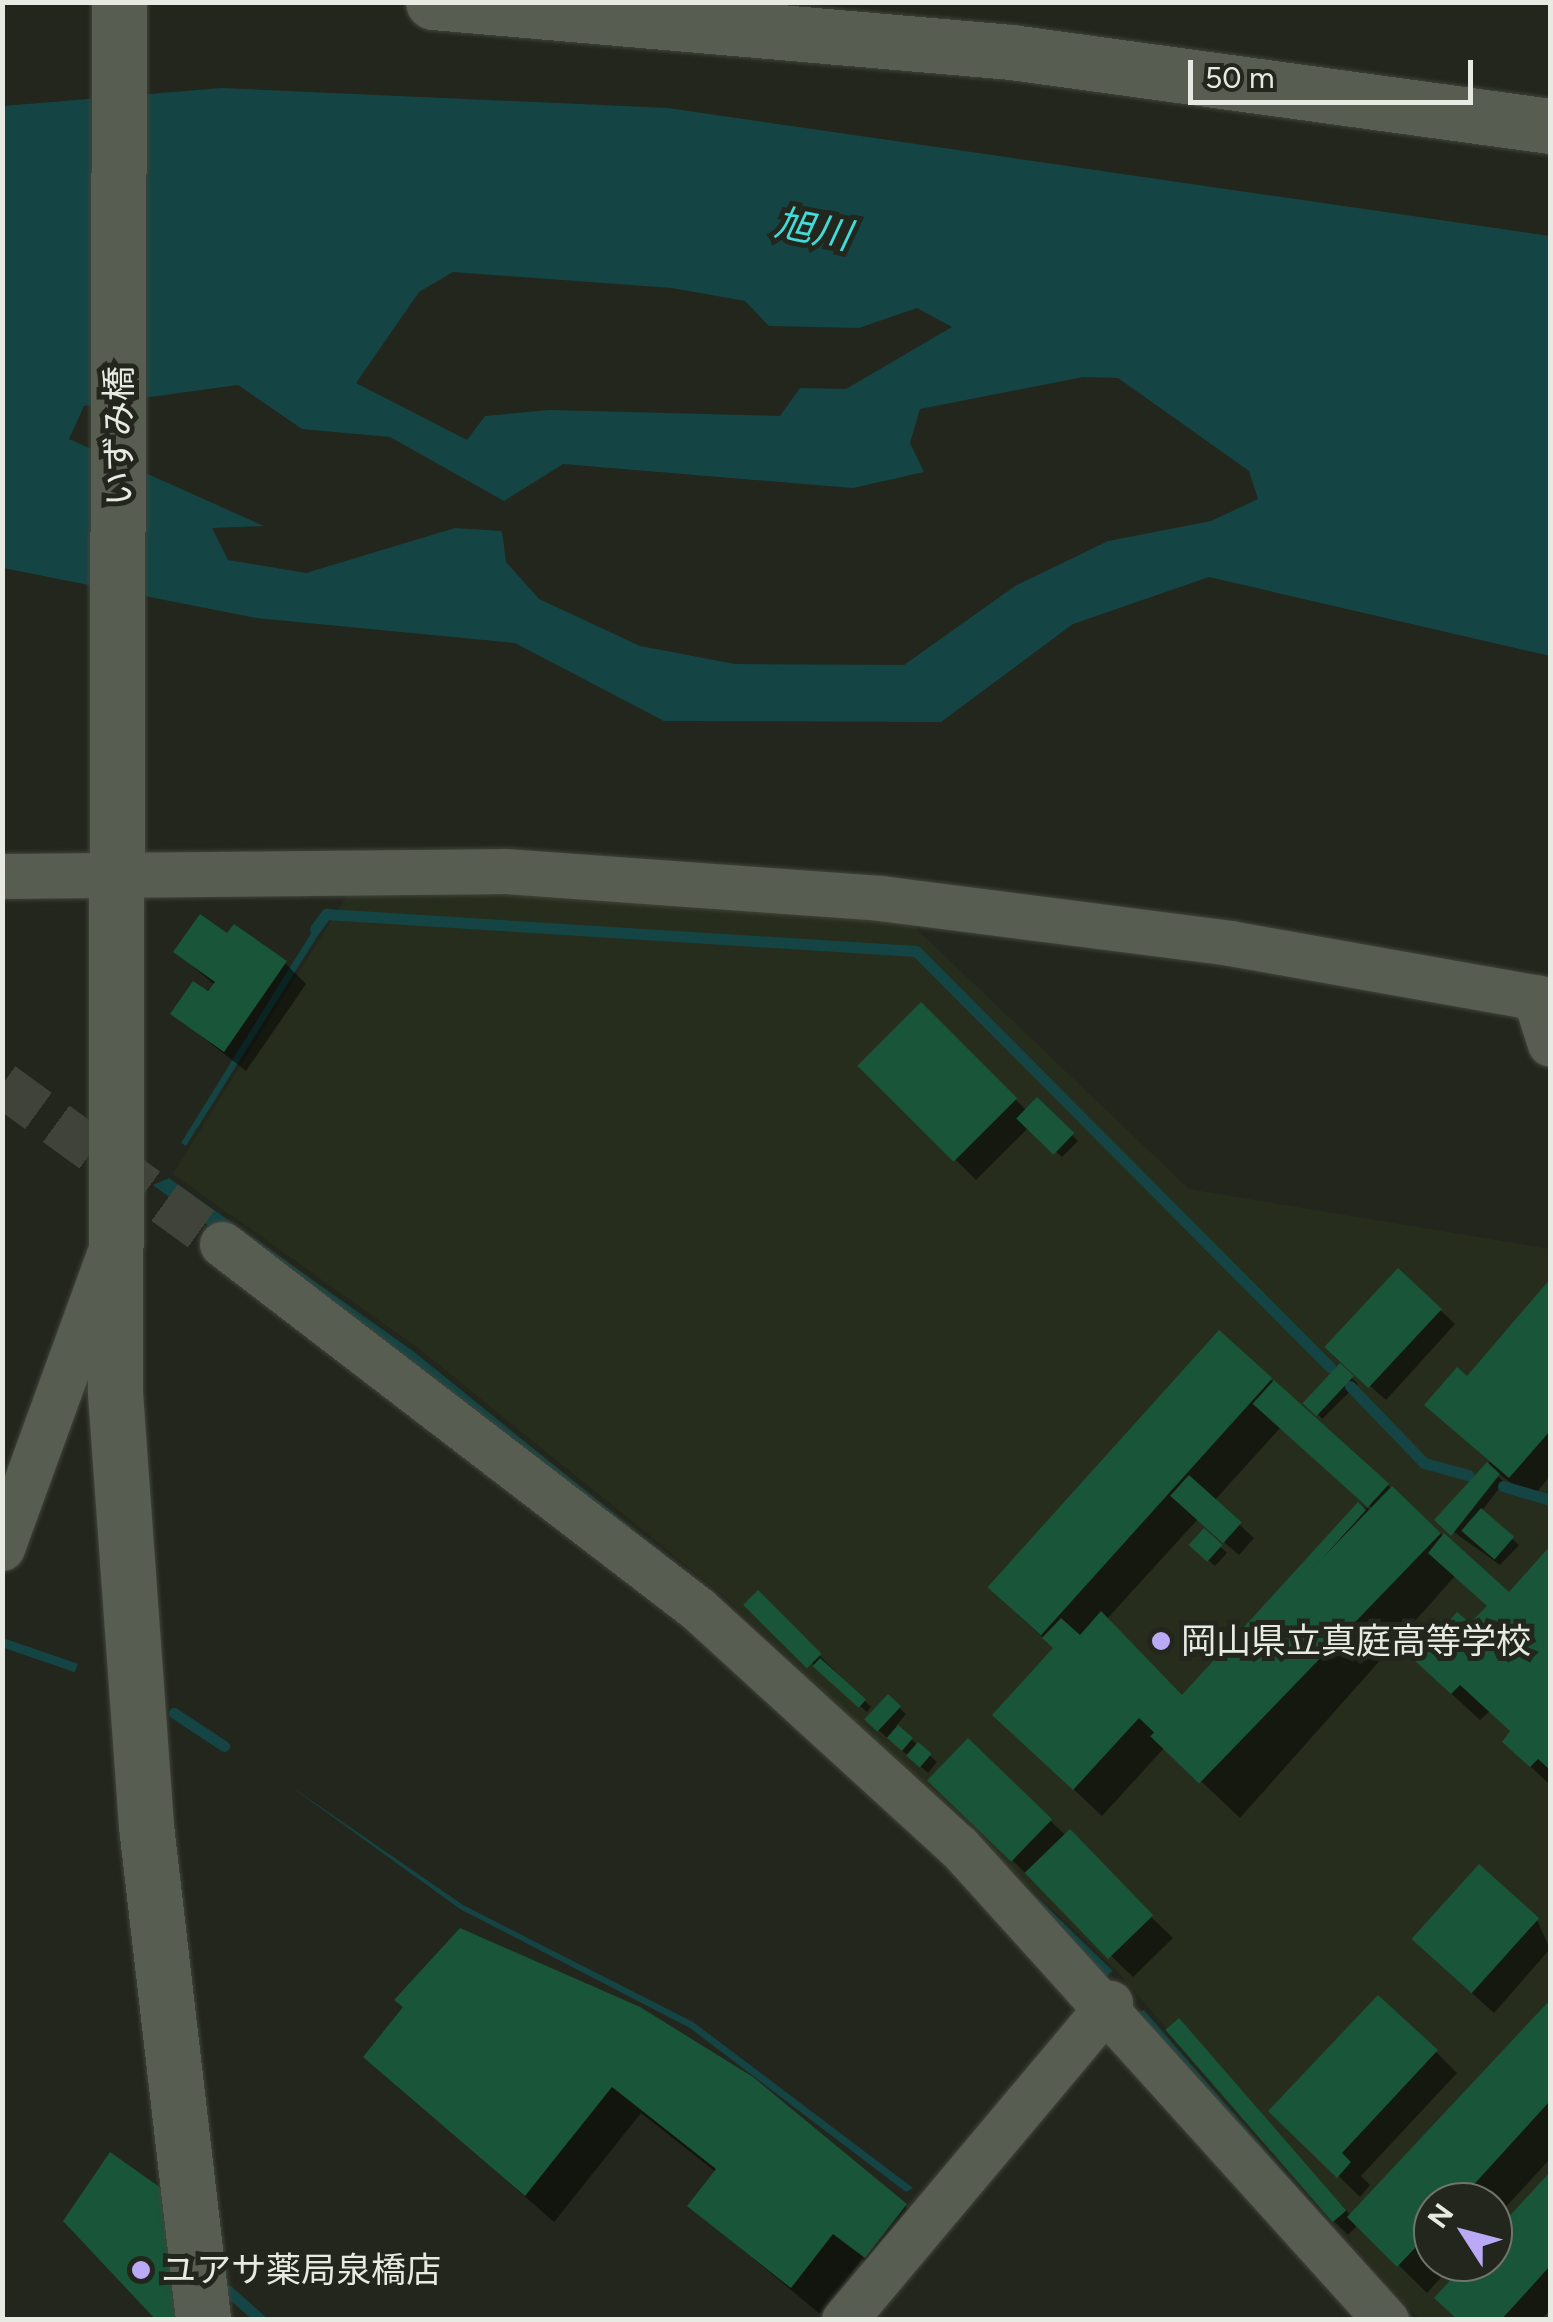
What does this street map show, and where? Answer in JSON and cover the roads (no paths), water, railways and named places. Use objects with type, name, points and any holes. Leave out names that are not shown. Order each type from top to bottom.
[{"type":"street","name":"いずみ橋","points":[[118,2],[115,1393],[146,1826],[203,2320]]},
{"type":"street","points":[[432,2],[1011,52],[1550,126]]},
{"type":"street","points":[[2,876],[119,870],[506,872],[880,898],[1230,944],[1543,998],[1550,1044]]},
{"type":"street","points":[[2,1548],[117,1230]]},
{"type":"street","points":[[222,1244],[698,1609],[958,1846],[1110,2003],[1386,2320]]},
{"type":"street","points":[[844,2320],[1110,2003]]},
{"type":"water","name":"旭川","points":[[222,88],[668,108],[1550,236],[1550,656],[1209,577],[1073,624],[941,722],[664,721],[515,643],[256,618],[3,568],[3,106]],"holes":[[[453,272],[672,288],[745,301],[769,326],[859,328],[917,308],[952,327],[846,389],[800,388],[780,416],[549,410],[485,416],[467,440],[356,383],[419,292]],[[1083,377],[1118,378],[1249,471],[1258,499],[1211,521],[1108,541],[1015,586],[904,665],[735,664],[640,646],[539,599],[506,562],[502,531],[455,528],[306,573],[228,560],[212,528],[264,526],[69,439],[84,406],[238,385],[302,429],[390,437],[504,501],[563,464],[853,488],[924,472],[910,443],[920,409]]]},
{"type":"water","points":[[323,914],[325,924],[186,1146],[181,1143]]},
{"type":"water","points":[[169,1178],[413,1351],[723,1602],[153,1185]]},
{"type":"water","points":[[3,1638],[78,1664],[75,1672],[2,1647]]},
{"type":"water","points":[[286,1783],[463,1905],[693,2022],[913,2188],[906,2192],[690,2028],[460,1909]]},
{"type":"water","points":[[986,1848],[1113,1971],[1100,1981]]},
{"type":"water","points":[[1144,2010],[1414,2319],[1396,2319],[1132,2016]]},
{"type":"waterway","points":[[315,929],[326,914],[916,951],[1330,1367]]},
{"type":"waterway","points":[[1350,1386],[1424,1463],[1468,1475]]},
{"type":"waterway","points":[[1503,1486],[1550,1500]]},
{"type":"waterway","points":[[174,1713],[224,1746]]},
{"type":"waterway","points":[[227,2290],[261,2320]]},
{"type":"tunnel","points":[[2,1084],[222,1244]]},
{"type":"place","name":"岡山県立真庭高等学校","points":[[1161,1641]]},
{"type":"place","name":"ユアサ薬局泉橋店","points":[[141,2270]]}]
